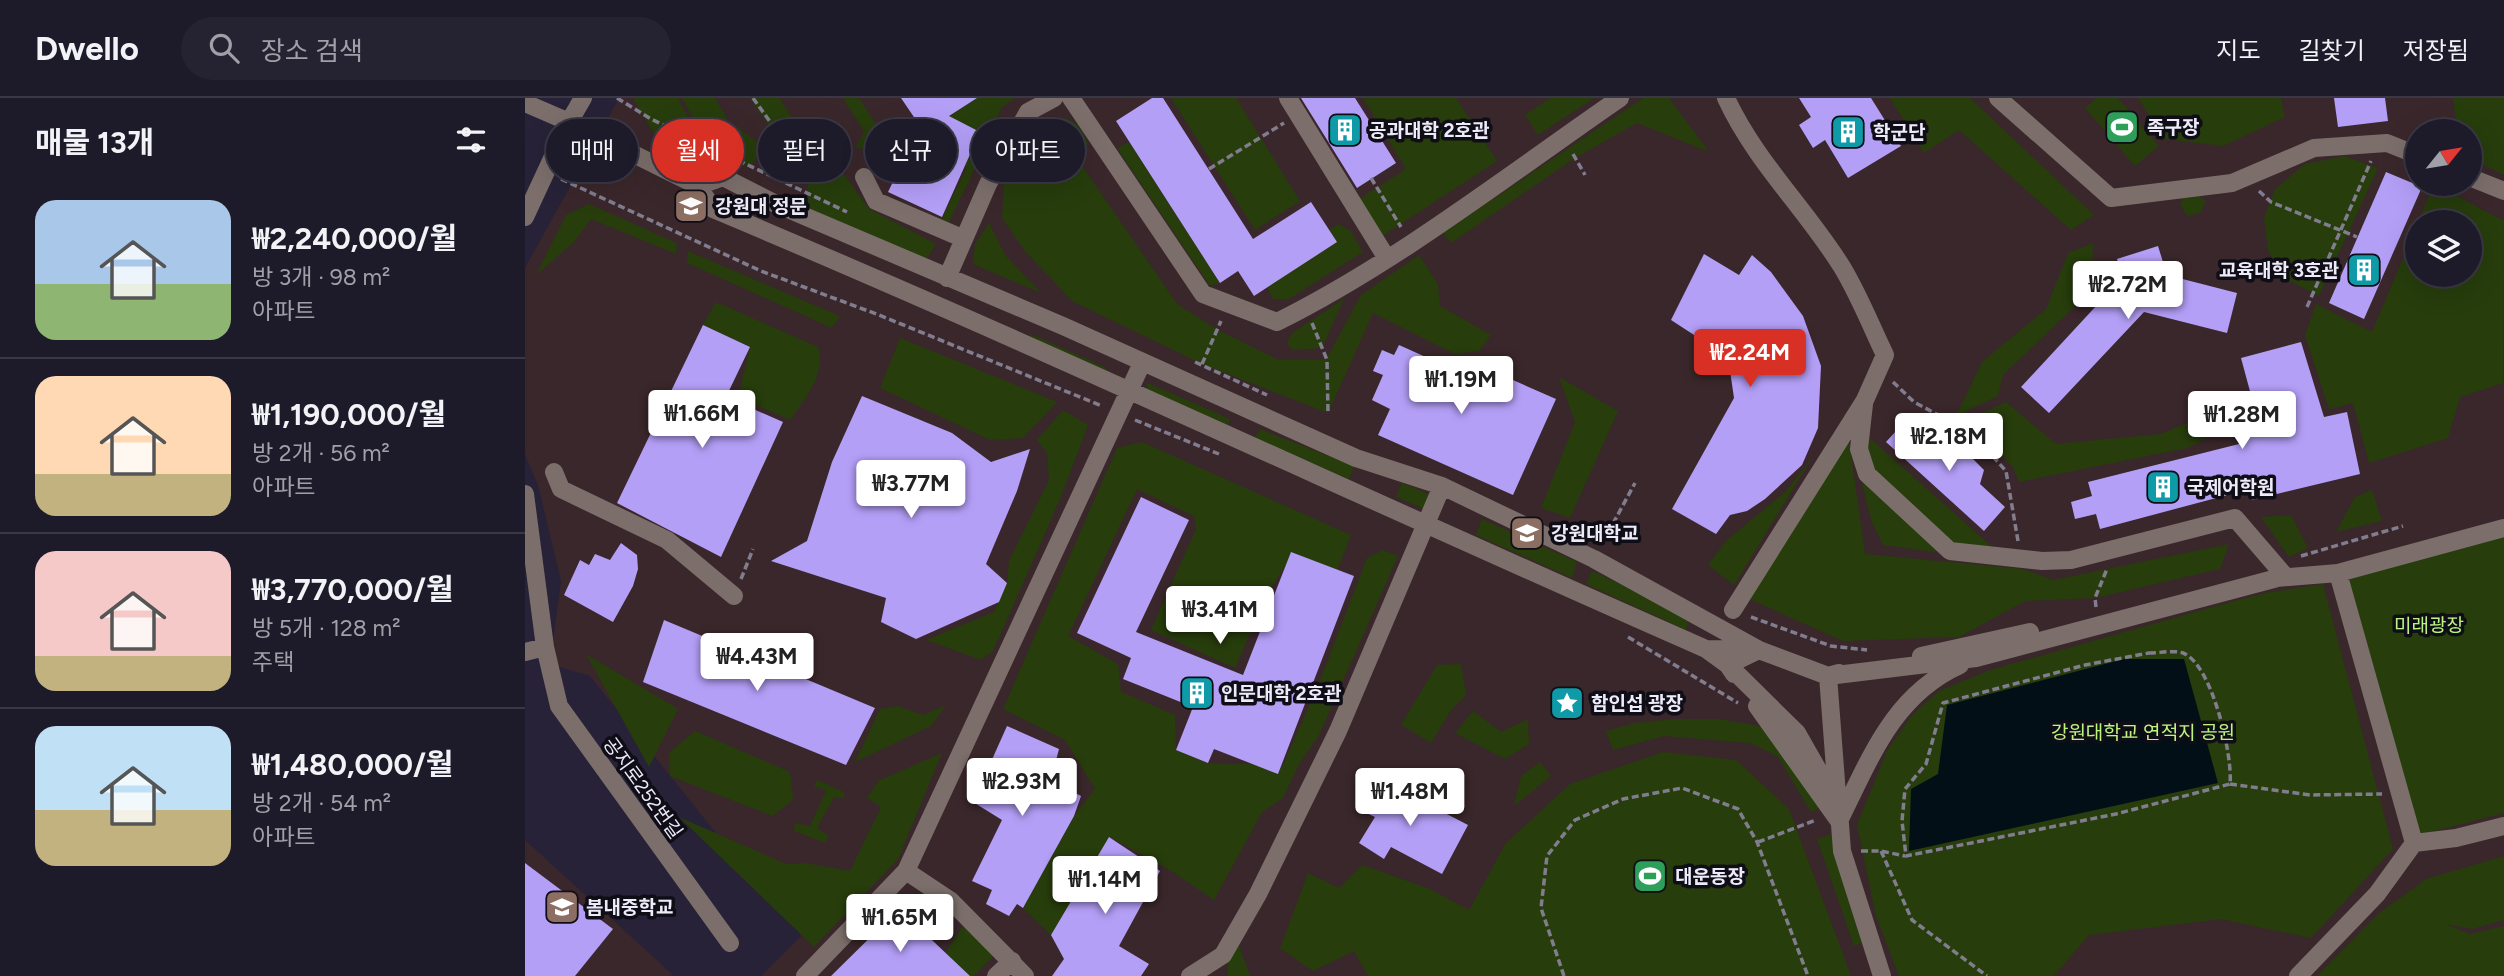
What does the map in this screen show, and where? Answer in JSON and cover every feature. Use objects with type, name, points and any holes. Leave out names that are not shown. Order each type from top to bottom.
[{"type":"street","points":[[571,119],[583,98]]},
{"type":"street","points":[[947,278],[962,238],[988,184],[1028,112],[1053,98]]},
{"type":"street","points":[[1071,98],[1203,294],[1277,322],[1410,242],[1621,98]]},
{"type":"street","points":[[1288,98],[1386,257]]},
{"type":"street","points":[[1726,98],[1735,118],[1842,268],[1885,355],[1865,400],[1733,610]]},
{"type":"street","points":[[1998,98],[2111,198],[2232,183],[2314,148],[2388,143],[2405,150]]},
{"type":"street","points":[[525,103],[562,119]]},
{"type":"street","points":[[638,156],[698,186],[713,209],[889,283],[1706,649],[1728,665],[1839,813]]},
{"type":"street","points":[[525,217],[546,173]]},
{"type":"street","points":[[698,186],[723,177],[776,204],[1356,458],[1442,486],[1594,559],[1759,650],[1828,676],[1976,658],[2285,576]]},
{"type":"street","points":[[864,177],[876,201],[962,238]]},
{"type":"street","points":[[2482,182],[2504,191]]},
{"type":"street","points":[[805,976],[906,871],[1142,363]]},
{"type":"street","points":[[1865,400],[1859,449],[1867,474],[1950,551],[2021,559],[2071,560],[2235,518],[2285,576]]},
{"type":"street","points":[[554,472],[561,489],[667,540],[734,596]]},
{"type":"street","points":[[1190,976],[1223,954],[1258,894],[1338,731],[1442,486]]},
{"type":"street","name":"공지로252번길","points":[[525,494],[545,647],[559,706],[730,943]]},
{"type":"street","points":[[1828,676],[2285,576],[2338,573],[2504,528]]},
{"type":"street","points":[[2338,573],[2398,794],[2414,843]]},
{"type":"street","points":[[525,652],[545,647]]},
{"type":"street","points":[[1706,649],[1759,650]]},
{"type":"street","points":[[1728,665],[1759,650]]},
{"type":"street","points":[[1839,813],[1899,710],[1944,672],[1976,658]]},
{"type":"street","points":[[1828,676],[1842,851],[1882,976]]},
{"type":"street","points":[[2298,976],[2377,894],[2414,843],[2456,838],[2504,825]]},
{"type":"street","points":[[906,871],[951,901],[1025,976]]},
{"type":"street","points":[[996,976],[1012,961]]},
{"type":"path","points":[[617,98],[652,119],[785,183],[794,155],[753,98]]},
{"type":"path","points":[[1209,169],[1299,114]]},
{"type":"path","points":[[1562,138],[1585,175]]},
{"type":"path","points":[[2307,307],[2339,229],[2380,144]]},
{"type":"path","points":[[1371,178],[1410,242]]},
{"type":"path","points":[[2244,178],[2271,202],[2357,237]]},
{"type":"path","points":[[566,182],[761,271],[879,315],[1118,413]]},
{"type":"path","points":[[1306,307],[1327,360],[1328,413]]},
{"type":"path","points":[[1202,364],[1218,330]]},
{"type":"path","points":[[1879,369],[1914,402],[1972,433],[2006,471],[2021,559]]},
{"type":"path","points":[[1594,559],[1635,483]]},
{"type":"path","points":[[734,596],[753,549]]},
{"type":"path","points":[[2097,625],[2095,598],[2111,549]]},
{"type":"path","points":[[1733,610],[1831,646],[1853,651],[1877,650]]},
{"type":"path","points":[[1617,630],[1747,708]]},
{"type":"path","points":[[1906,856],[1902,821],[1905,789],[1926,764],[1943,703],[2085,665],[2149,653],[2182,653],[2197,665],[2217,708],[2232,766],[2230,784]]},
{"type":"path","points":[[1842,851],[1881,851],[1906,856],[2116,814],[2230,784],[2310,795],[2398,794]]},
{"type":"path","points":[[1565,976],[1541,908],[1547,856],[1575,820],[1623,799],[1682,788],[1738,809],[1757,842],[1808,976]]},
{"type":"path","points":[[1757,842],[1812,820],[1839,813]]},
{"type":"path","points":[[1881,851],[1912,920],[1987,976]]},
{"type":"shaded area","name":"강원대학교","points":[[619,98],[2504,98],[2504,976],[761,976],[801,936],[772,889],[720,838],[590,676],[550,664],[561,581],[538,485],[525,455],[525,268],[573,182],[638,182],[638,119],[607,119]]},
{"type":"shaded area","points":[[2124,659],[2184,659],[2218,783],[1909,851],[1911,789],[1938,774],[1947,705]]},
{"type":"shaded area","name":"봄내중학교","points":[[525,840],[672,974],[671,976],[525,976]]},
{"type":"green space","points":[[633,98],[678,98],[689,119],[652,119],[652,131]]},
{"type":"green space","points":[[682,98],[715,98],[727,119],[693,119]]},
{"type":"green space","points":[[750,98],[779,98],[793,119],[764,119]]},
{"type":"green space","points":[[843,98],[859,98],[873,119],[865,119],[865,149],[855,148],[864,132]]},
{"type":"green space","points":[[976,98],[1015,98],[1001,108],[997,119],[971,119],[971,176],[949,222],[940,222],[966,169],[957,141],[957,119],[950,119],[949,116]]},
{"type":"green space","points":[[1171,98],[1236,98],[1300,201],[1255,230]]},
{"type":"green space","points":[[1363,98],[1456,98],[1497,161],[1376,240],[1353,203],[1406,169]]},
{"type":"green space","points":[[1550,98],[1594,98],[1538,135],[1525,115]]},
{"type":"green space","points":[[1643,98],[1669,98],[1709,152],[1637,123],[1575,158],[1451,243],[1443,233]]},
{"type":"green space","points":[[1890,98],[1970,98],[2094,215],[2071,230],[1959,130],[1924,153]]},
{"type":"green space","name":"족구장","points":[[2097,98],[2118,98],[2159,146],[2135,166],[2085,108]]},
{"type":"green space","points":[[2138,98],[2281,98],[2285,117],[2223,146],[2164,139]]},
{"type":"green space","points":[[2453,98],[2504,98],[2504,175],[2482,164],[2482,119],[2456,119]]},
{"type":"green space","points":[[744,132],[758,143],[758,155],[750,168],[744,165]]},
{"type":"green space","points":[[1129,142],[1220,283],[1210,286],[1117,148]]},
{"type":"green space","points":[[2344,156],[2378,168],[2319,296],[2288,280],[2268,251],[2264,218],[2275,189],[2305,164]]},
{"type":"green space","points":[[1085,170],[1177,304],[1218,330],[1279,360],[1326,360],[1361,295],[1419,255],[1438,284],[1440,306],[1491,335],[1479,351],[1455,354],[1373,313],[1328,413],[1202,364],[1072,301],[1025,251],[1002,218],[1004,184],[1085,182]]},
{"type":"green space","points":[[850,182],[869,209],[936,244],[924,263],[804,214],[808,183]]},
{"type":"green space","points":[[2196,193],[2206,202],[2200,213],[2187,216],[2180,204],[2185,194]]},
{"type":"green space","points":[[2429,196],[2457,196],[2504,221],[2503,383],[2460,397],[2448,438],[2369,463],[2353,403],[2329,409],[2305,335],[2316,304],[2372,332],[2405,254],[2405,287],[2482,287],[2482,210],[2423,210]]},
{"type":"green space","points":[[589,204],[677,243],[676,254],[591,219],[574,242],[536,275],[566,215]]},
{"type":"green space","points":[[989,223],[1005,255],[1041,293],[973,264],[975,244]]},
{"type":"green space","points":[[1338,224],[1350,230],[1363,252],[1289,299],[1273,299],[1267,287],[1337,242],[1329,230]]},
{"type":"green space","points":[[2093,243],[2092,290],[2003,375],[1998,396],[1956,416],[1982,362],[2046,309],[2068,253]]},
{"type":"green space","points":[[688,251],[840,316],[832,328],[687,263]]},
{"type":"green space","points":[[1344,299],[1322,348],[1293,350],[1287,344],[1292,333]]},
{"type":"green space","points":[[716,302],[818,347],[820,357],[817,376],[808,395],[790,420],[738,397],[750,347],[703,325]]},
{"type":"green space","points":[[1031,334],[1107,368],[1101,381],[1025,347]]},
{"type":"green space","points":[[900,338],[1057,402],[1023,438],[990,440],[880,388]]},
{"type":"green space","points":[[1559,377],[1618,411],[1570,518],[1541,508],[1575,422]]},
{"type":"green space","points":[[1148,383],[1230,419],[1226,429],[1144,393]]},
{"type":"green space","points":[[2006,402],[2056,444],[2161,434],[2191,421],[2206,439],[2187,448],[2019,482],[2013,467],[1967,420]]},
{"type":"green space","points":[[1063,410],[1088,425],[1061,497],[993,651],[981,660],[926,640],[994,612],[1007,583],[1009,561],[1049,480],[1047,453],[1037,440]]},
{"type":"green space","points":[[1260,429],[1354,466],[1349,479],[1254,439]]},
{"type":"green space","points":[[1871,439],[1991,546],[1934,552],[1883,545],[1871,520],[1859,469]]},
{"type":"green space","points":[[1849,441],[1865,554],[2023,569],[2053,580],[2229,544],[2220,569],[2095,598],[2025,601],[1959,637],[1843,641],[1747,598]]},
{"type":"green space","points":[[1142,442],[1351,535],[1337,571],[1290,559],[1268,592],[1235,668],[1151,630],[1196,529],[1194,516],[1137,489],[1068,636],[1118,664],[1121,692],[1175,715],[1176,750],[1208,763],[1283,765],[1316,691],[1367,558],[1383,550],[1398,556],[1319,735],[1299,764],[1283,798],[1262,812],[1214,900],[1173,872],[1110,837],[1051,935],[1023,908],[1074,816],[1095,789],[1065,740],[1003,709],[1117,448]]},
{"type":"green space","points":[[1814,455],[1734,585],[1708,565],[1726,541],[1786,491]]},
{"type":"green space","points":[[1402,483],[1431,495],[1427,510],[1396,497]]},
{"type":"green space","points":[[2372,490],[2382,521],[2336,532],[2355,497]]},
{"type":"green space","points":[[2291,515],[2308,548],[2289,557],[2261,517]]},
{"type":"green space","points":[[1482,519],[1577,562],[1572,578],[1476,535]]},
{"type":"green space","name":"미래광장","points":[[2504,528],[2504,813],[2419,835],[2338,573]]},
{"type":"green space","points":[[1592,571],[1690,616],[1686,630],[1586,584]]},
{"type":"green space","name":"강원대학교 연적지 공원","points":[[2323,584],[2393,849],[2311,938],[2221,919],[2089,935],[2054,976],[1899,976],[1876,916],[1857,825],[1887,751],[1912,715],[1939,691],[1990,670],[2265,593]]},
{"type":"green space","points":[[586,654],[678,709],[649,767]]},
{"type":"green space","points":[[1461,664],[1466,695],[1451,710],[1431,743],[1401,725],[1437,665]]},
{"type":"green space","points":[[946,705],[931,726],[855,762],[880,709],[898,706],[923,715]]},
{"type":"green space","points":[[1473,711],[1501,732],[1528,719],[1529,744],[1505,759],[1455,733]]},
{"type":"green space","points":[[1674,719],[1719,719],[1765,727],[1825,805],[1811,812],[1778,757],[1751,743],[1664,736],[1613,750],[1606,731],[1635,723]]},
{"type":"green space","points":[[695,731],[790,772],[793,800],[772,816],[670,776],[669,753]]},
{"type":"green space","name":"대운동장","points":[[1663,752],[1736,760],[1789,809],[1851,976],[1368,976],[1354,951],[1313,971],[1280,948],[1308,873],[1339,888],[1362,865],[1430,889],[1469,910],[1506,843],[1570,784]]},
{"type":"green space","points":[[942,753],[898,859],[814,947],[679,817],[786,864],[805,863],[850,871],[881,807],[867,798],[878,781]]},
{"type":"green space","points":[[1540,762],[1551,776],[1514,806],[1521,776]]},
{"type":"green space","points":[[817,780],[844,792],[845,798],[834,797],[817,828],[828,835],[826,843],[794,831],[795,823],[810,826],[826,791],[814,786]]},
{"type":"green space","points":[[1831,834],[1866,941],[1854,946],[1817,839]]},
{"type":"green space","points":[[2504,856],[2504,920],[2472,929],[2445,924],[2470,934],[2504,926],[2504,976],[2317,976],[2378,914],[2426,879]]},
{"type":"green space","points":[[965,923],[995,954],[974,976],[969,976],[945,953]]},
{"type":"green space","points":[[1238,942],[1250,976],[1228,976],[1228,963]]},
{"type":"building","points":[[901,98],[977,98],[949,116],[955,119],[915,119]]},
{"type":"building","points":[[1152,98],[1163,98],[1253,239],[1311,202],[1337,242],[1254,296],[1238,271],[1220,283],[1116,121]]},
{"type":"building","name":"공과대학 2호관","points":[[1301,98],[1355,98],[1396,163],[1357,188]]},
{"type":"building","name":"학군단","points":[[1799,98],[1871,98],[1901,146],[1848,178],[1825,140],[1813,148],[1799,125],[1811,117]]},
{"type":"building","points":[[2334,98],[2385,98],[2388,121],[2338,127]]},
{"type":"building","points":[[957,120],[971,127],[971,152],[942,217],[888,192],[893,182],[957,182]]},
{"type":"building","name":"교육대학 3호관","points":[[2386,172],[2405,180],[2405,196],[2418,196],[2412,210],[2405,210],[2405,226],[2364,319],[2329,303]]},
{"type":"building","points":[[2158,246],[2167,275],[2237,293],[2227,333],[2144,312],[2049,413],[2021,387],[2122,278],[2117,259]]},
{"type":"building","points":[[1704,254],[1739,275],[1752,255],[1771,272],[1803,316],[1821,366],[1818,428],[1802,465],[1765,499],[1747,511],[1730,515],[1716,534],[1672,509],[1734,398],[1728,357],[1671,320]]},
{"type":"building","points":[[703,325],[750,347],[726,397],[783,422],[721,557],[617,503]]},
{"type":"building","points":[[2301,342],[2324,417],[2347,412],[2360,474],[2252,500],[2250,489],[2100,529],[2096,514],[2075,519],[2071,502],[2092,496],[2088,482],[2239,444],[2237,437],[2261,432],[2241,358]]},
{"type":"building","points":[[1399,345],[1457,371],[1463,358],[1556,399],[1513,495],[1378,435],[1390,409],[1372,400],[1383,375],[1373,371],[1382,350],[1394,355]]},
{"type":"building","points":[[862,396],[952,433],[991,462],[1030,449],[1017,491],[986,564],[1007,583],[999,602],[916,639],[881,622],[886,598],[771,561],[807,541],[832,462]]},
{"type":"building","points":[[1906,420],[1940,450],[1955,441],[1984,470],[1980,484],[2005,507],[1984,531],[1886,442]]},
{"type":"building","points":[[1141,497],[1189,520],[1136,632],[1243,675],[1291,552],[1354,576],[1278,774],[1214,749],[1208,763],[1176,750],[1193,707],[1123,679],[1131,658],[1077,633]]},
{"type":"building","points":[[621,543],[637,555],[638,569],[633,586],[613,622],[564,595],[580,560],[589,565],[595,554],[610,560]]},
{"type":"building","points":[[664,620],[875,708],[846,765],[643,682]]},
{"type":"building","points":[[1007,726],[1059,749],[1051,780],[1081,796],[1074,816],[1023,908],[1017,904],[1009,916],[986,904],[992,890],[972,881],[1002,820],[973,802]]},
{"type":"building","points":[[1379,779],[1468,825],[1442,874],[1391,847],[1384,859],[1359,843],[1375,817],[1362,811]]},
{"type":"building","points":[[1109,837],[1160,871],[1119,946],[1149,964],[1141,976],[1052,976],[1064,959],[1051,935]]},
{"type":"building","name":"봄내중학교","points":[[525,863],[613,929],[575,976],[525,976]]},
{"type":"building","points":[[899,909],[915,924],[970,976],[831,976]]},
{"type":"place","name":"족구장","points":[[2122,127]]},
{"type":"place","name":"공과대학 2호관","points":[[1345,130]]},
{"type":"place","name":"학군단","points":[[1848,132]]},
{"type":"place","name":"강원대 정문","points":[[691,206]]},
{"type":"place","name":"교육대학 3호관","points":[[2364,270]]},
{"type":"place","name":"국제어학원","points":[[2163,487]]},
{"type":"place","name":"강원대학교","points":[[1527,533]]},
{"type":"place","name":"인문대학 2호관","points":[[1197,693]]},
{"type":"place","name":"함인섭 광장","points":[[1567,703]]},
{"type":"place","name":"대운동장","points":[[1650,876]]},
{"type":"place","name":"봄내중학교","points":[[562,907]]}]
